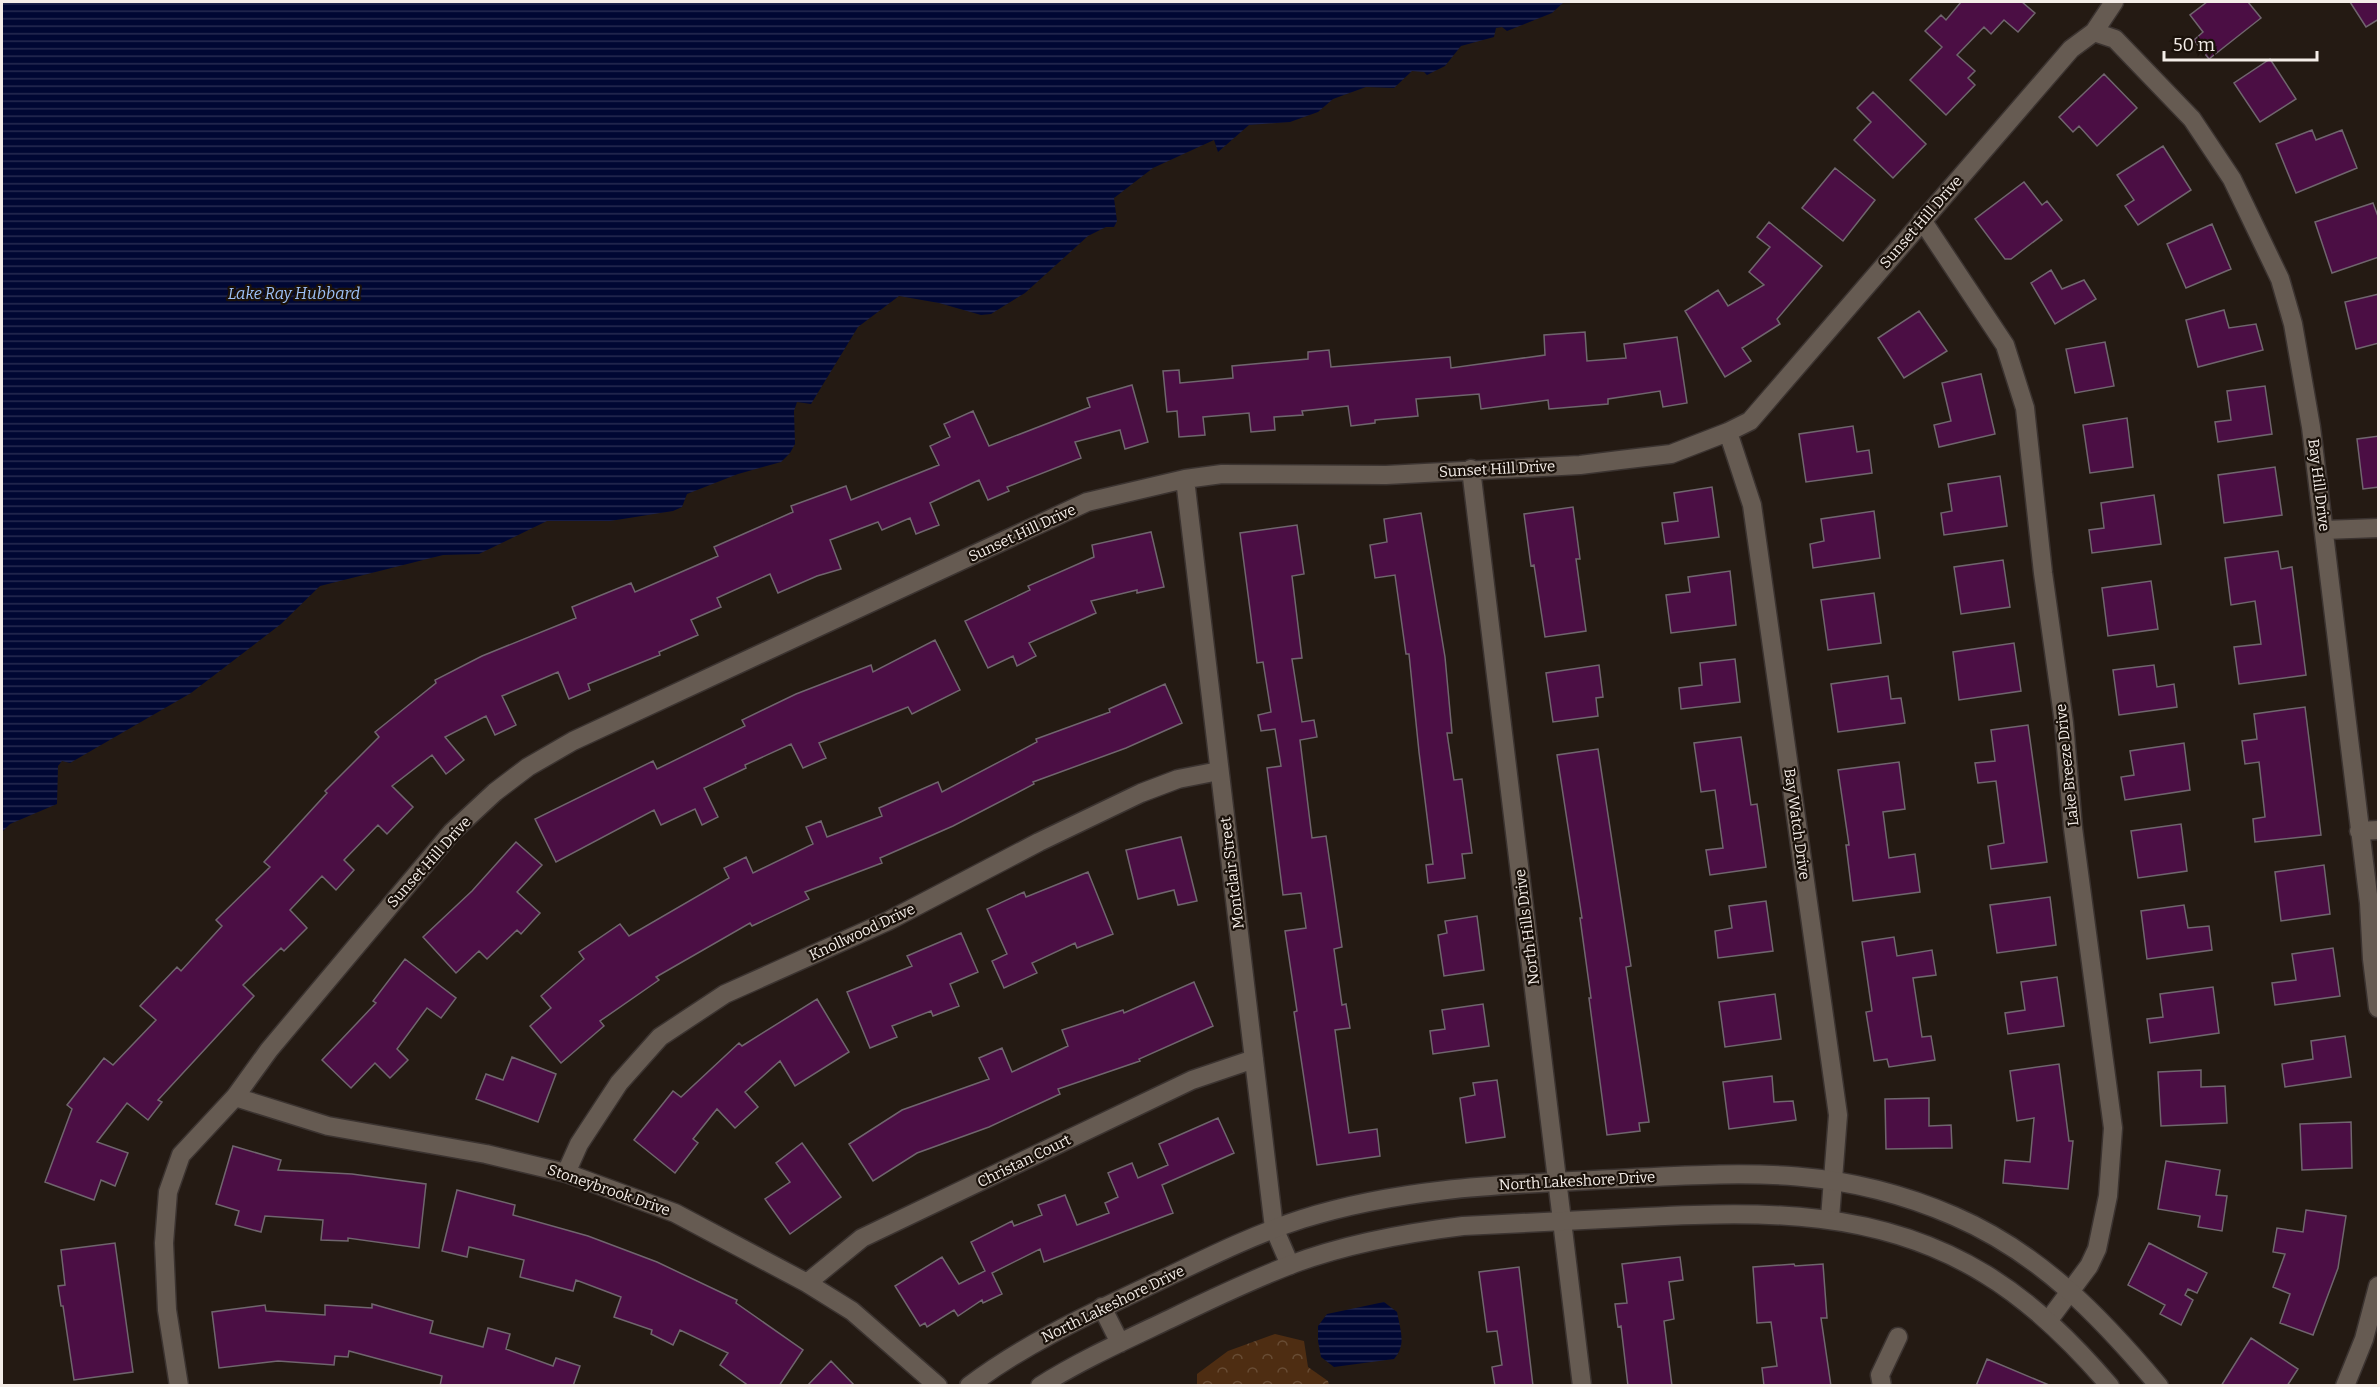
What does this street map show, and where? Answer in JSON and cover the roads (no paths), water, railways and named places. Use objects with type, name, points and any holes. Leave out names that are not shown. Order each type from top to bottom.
[{"type":"street","name":"Sunset Hill Drive","points":[[179,1386],[167,1310],[164,1243],[168,1191],[181,1155],[235,1097],[269,1050],[452,832],[495,792],[528,767],[573,741],[1087,502],[1185,478],[1222,474],[1386,475],[1580,465],[1671,454],[1728,432],[1750,421],[2071,49],[2094,32],[2114,2]]},
{"type":"street","name":"Bay Hill Drive","points":[[2094,32],[2115,39],[2192,119],[2232,178],[2280,279],[2293,324],[2311,427],[2369,903],[2372,959],[2379,1008]]},
{"type":"street","name":"Lake Breeze Drive","points":[[1922,220],[2005,345],[2025,408],[2043,573],[2064,723],[2073,828],[2113,1128],[2108,1196],[2097,1249],[2089,1266],[2072,1291],[2048,1321]]},
{"type":"street","name":"Bay Watch Drive","points":[[1728,432],[1752,505],[1838,1114],[1830,1218]]},
{"type":"street","name":"North Hills Drive","points":[[1471,469],[1560,1221],[1582,1386]]},
{"type":"street","name":"Montclair Street","points":[[1185,478],[1274,1228],[1290,1265]]},
{"type":"street","points":[[2324,530],[2379,528]]},
{"type":"street","name":"Knollwood Drive","points":[[566,1173],[579,1144],[619,1083],[660,1037],[725,994],[888,921],[1040,842],[1142,793],[1178,779],[1220,771]]},
{"type":"street","points":[[2359,831],[2379,830]]},
{"type":"street","name":"Christan Court","points":[[807,1283],[862,1238],[1192,1080],[1254,1059]]},
{"type":"street","name":"Stoneybrook Drive","points":[[235,1097],[328,1126],[486,1154],[566,1173],[675,1213],[807,1283],[852,1311],[938,1386]]},
{"type":"street","name":"North Lakeshore Drive","points":[[969,1386],[1028,1346],[1102,1308],[1274,1228],[1349,1206],[1415,1193],[1477,1186],[1737,1173],[1792,1174],[1886,1190],[1957,1217],[2019,1252],[2072,1291],[2159,1386]]},
{"type":"street","points":[[1040,1386],[1120,1342],[1290,1265],[1350,1247],[1417,1232],[1463,1226],[1742,1213],[1830,1218],[1893,1233],[1936,1249],[1984,1273],[2010,1290],[2048,1321],[2110,1386]]},
{"type":"street","points":[[2352,1383],[2379,1287]]},
{"type":"street","points":[[1102,1308],[1120,1342]]},
{"type":"street","points":[[1882,1386],[1880,1375],[1898,1337]]},
{"type":"water","name":"Lake Ray Hubbard","points":[[2,2],[1564,2],[1552,13],[1507,31],[1502,27],[1496,28],[1494,37],[1461,46],[1445,66],[1427,75],[1424,72],[1412,71],[1394,88],[1366,87],[1333,99],[1318,112],[1290,122],[1249,125],[1218,152],[1214,140],[1153,168],[1114,198],[1117,221],[1114,227],[1106,227],[1088,236],[1025,293],[991,314],[981,315],[939,303],[899,296],[858,327],[811,404],[797,402],[794,411],[795,444],[781,462],[738,474],[687,494],[682,507],[673,511],[610,521],[547,521],[479,554],[443,555],[320,586],[281,624],[191,693],[70,763],[62,761],[58,766],[57,804],[10,824],[2,832]]},
{"type":"water","points":[[1384,1302],[1397,1312],[1401,1331],[1400,1348],[1394,1359],[1334,1367],[1321,1357],[1318,1326],[1327,1314]]}]
